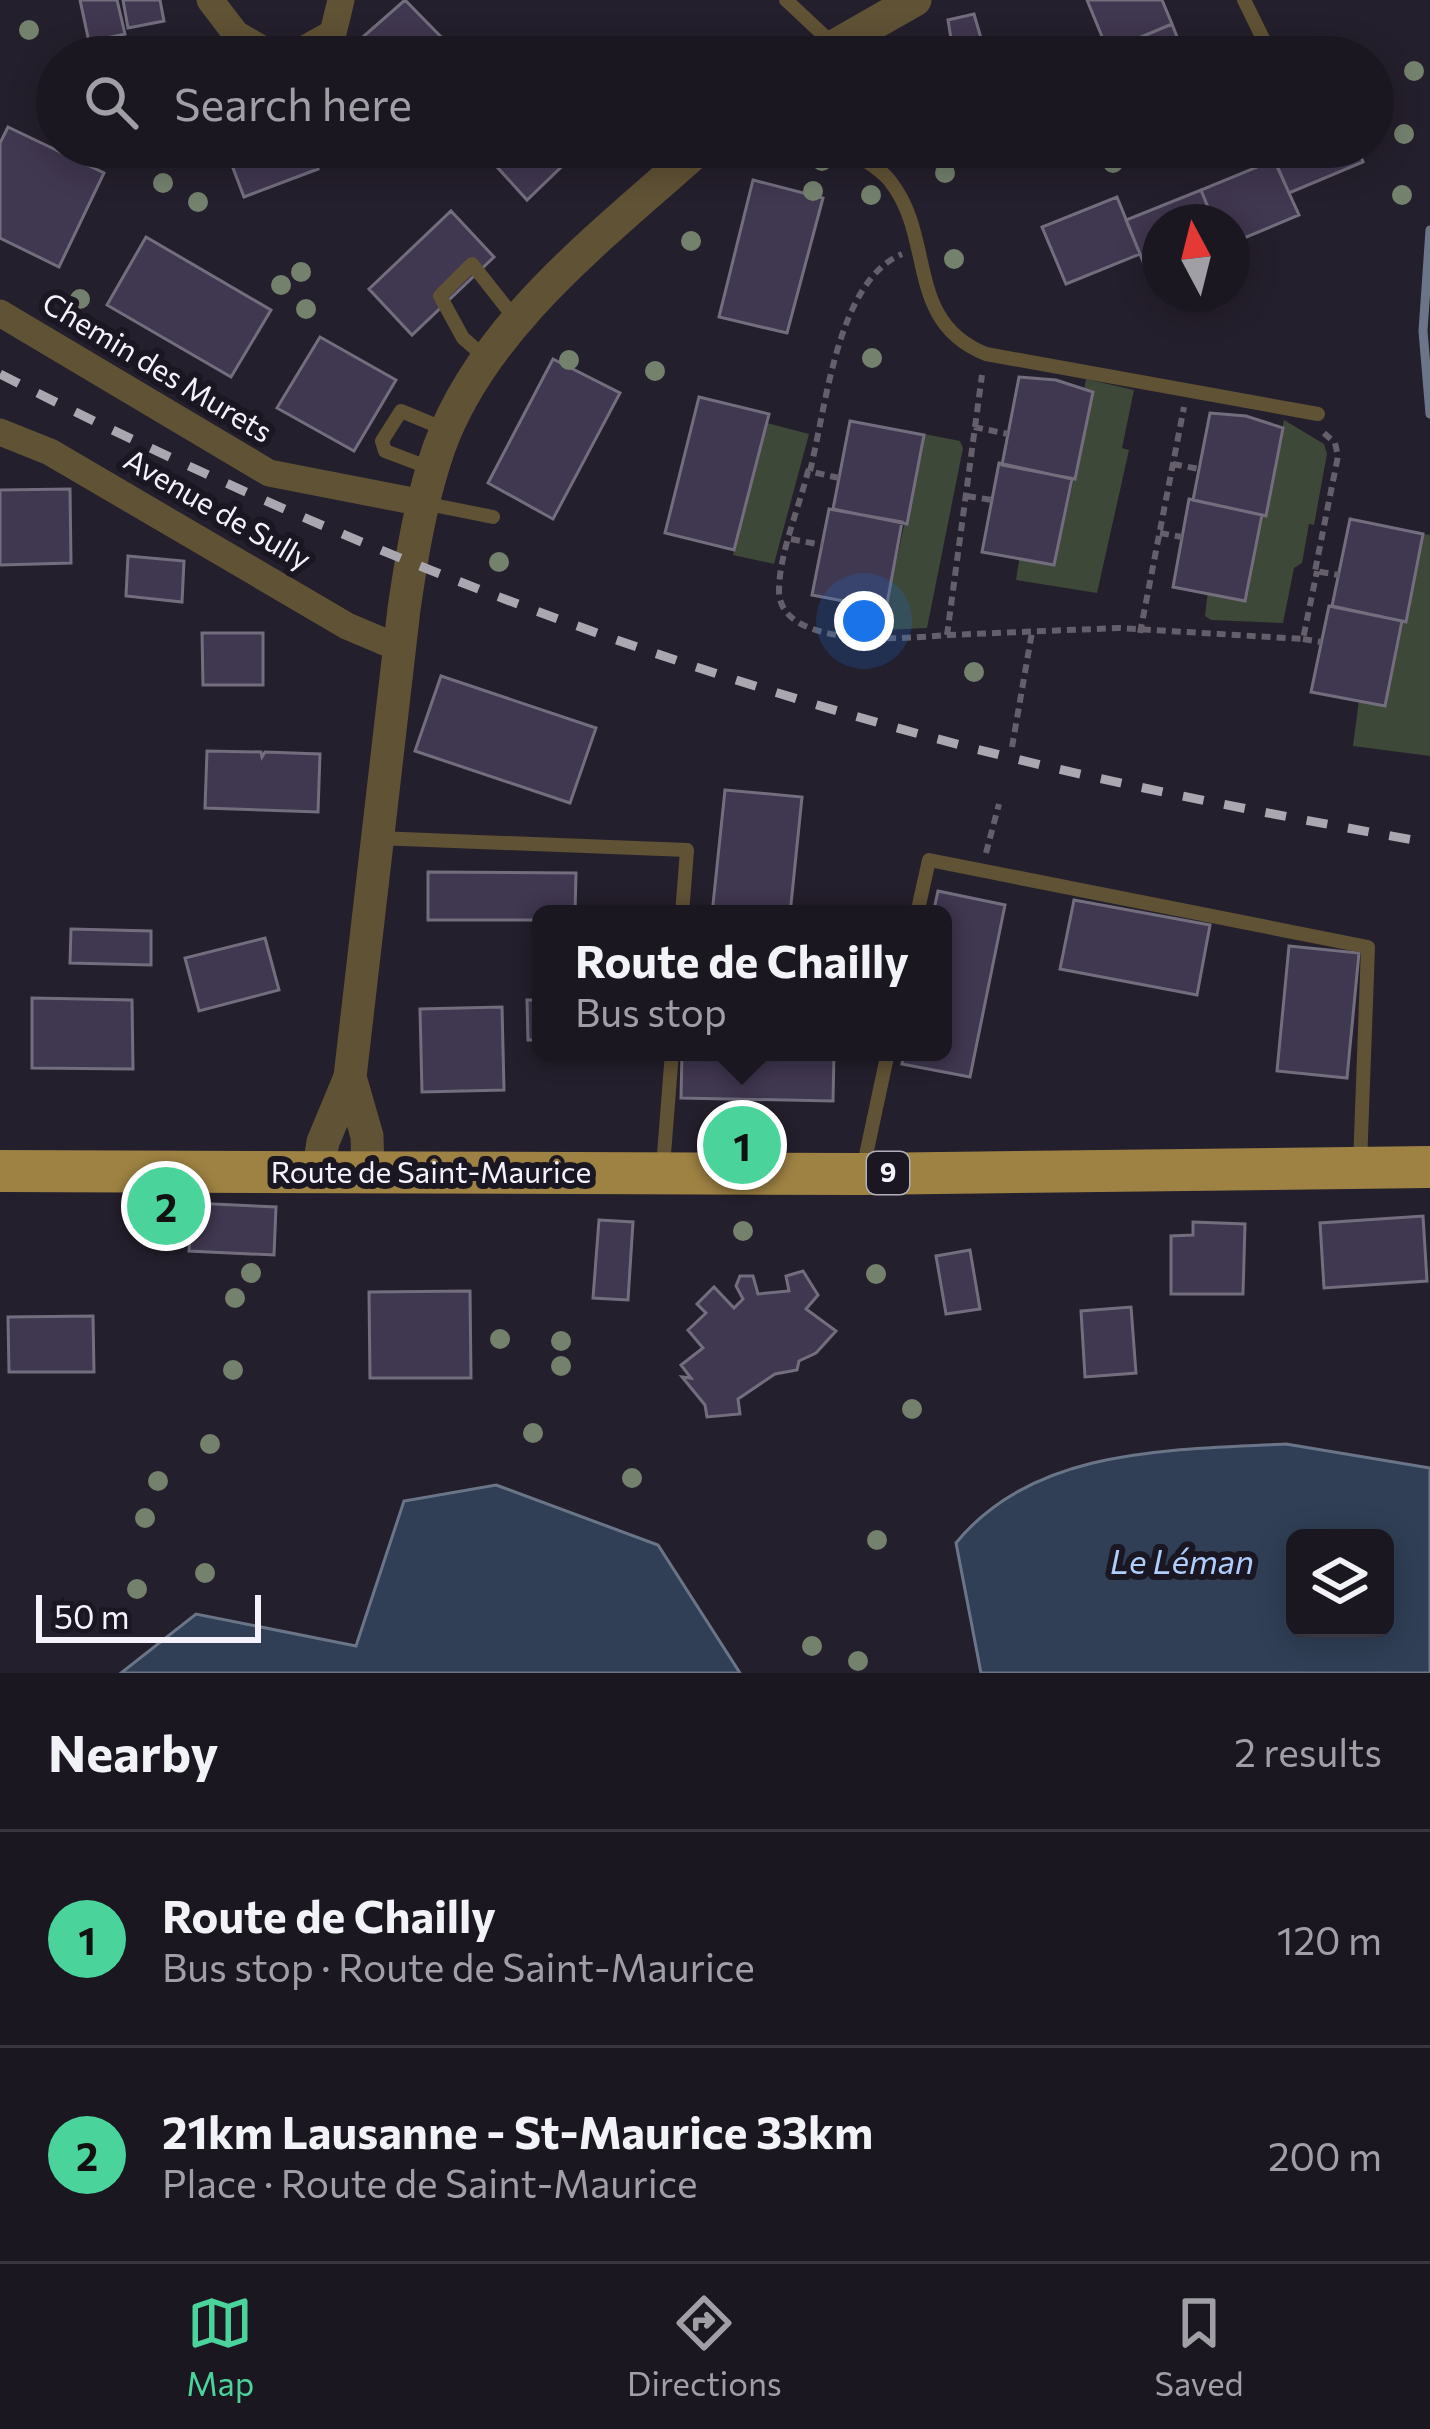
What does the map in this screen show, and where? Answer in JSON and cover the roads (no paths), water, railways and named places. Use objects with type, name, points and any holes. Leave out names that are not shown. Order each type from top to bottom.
[{"type":"main road","name":"Route de Saint-Maurice","points":[[0,1171],[862,1174],[1430,1167]]},
{"type":"street","points":[[210,0],[239,36]]},
{"type":"street","points":[[328,36],[333,33],[341,0]]},
{"type":"street","points":[[851,36],[915,0]]},
{"type":"street","points":[[318,1174],[323,1142],[350,1078],[399,647],[433,469],[447,430],[488,359],[518,320],[679,168]]},
{"type":"street","name":"Chemin des Murets","points":[[0,313],[269,473],[423,503]]},
{"type":"street","name":"Avenue de Sully","points":[[0,432],[50,452],[347,626],[399,647]]},
{"type":"street","points":[[350,1078],[367,1136],[368,1174]]},
{"type":"lane","points":[[786,0],[813,36]]},
{"type":"lane","points":[[1244,0],[1261,36]]},
{"type":"lane","points":[[873,168],[891,182],[938,318],[956,342],[986,354],[1311,413]]},
{"type":"lane","points":[[488,359],[463,338],[440,296],[472,264],[518,320]]},
{"type":"lane","points":[[433,469],[385,451],[382,441],[401,411],[447,430]]},
{"type":"lane","points":[[423,503],[493,517]]},
{"type":"lane","points":[[377,838],[687,850],[683,905]]},
{"type":"lane","points":[[919,905],[928,860],[1368,947],[1360,1169]]},
{"type":"lane","points":[[663,1174],[671,1061]]},
{"type":"lane","points":[[862,1174],[886,1061]]},
{"type":"water","name":"Le Léman","points":[[1286,1444],[1430,1468],[1430,1673],[981,1673],[956,1543],[988,1511],[1024,1488],[1064,1471],[1152,1453]]},
{"type":"water","points":[[496,1485],[658,1545],[740,1673],[121,1673],[196,1614],[356,1646],[404,1501]]},
{"type":"waterway","points":[[1430,230],[1423,331],[1430,414]]},
{"type":"railway","points":[[0,374],[341,533],[457,581],[693,666],[996,754],[1181,796],[1430,843]]},
{"type":"place","name":"Route de Chailly","points":[[742,1145]]},
{"type":"place","name":"21km Lausanne - St-Maurice 33km","points":[[166,1206]]}]
